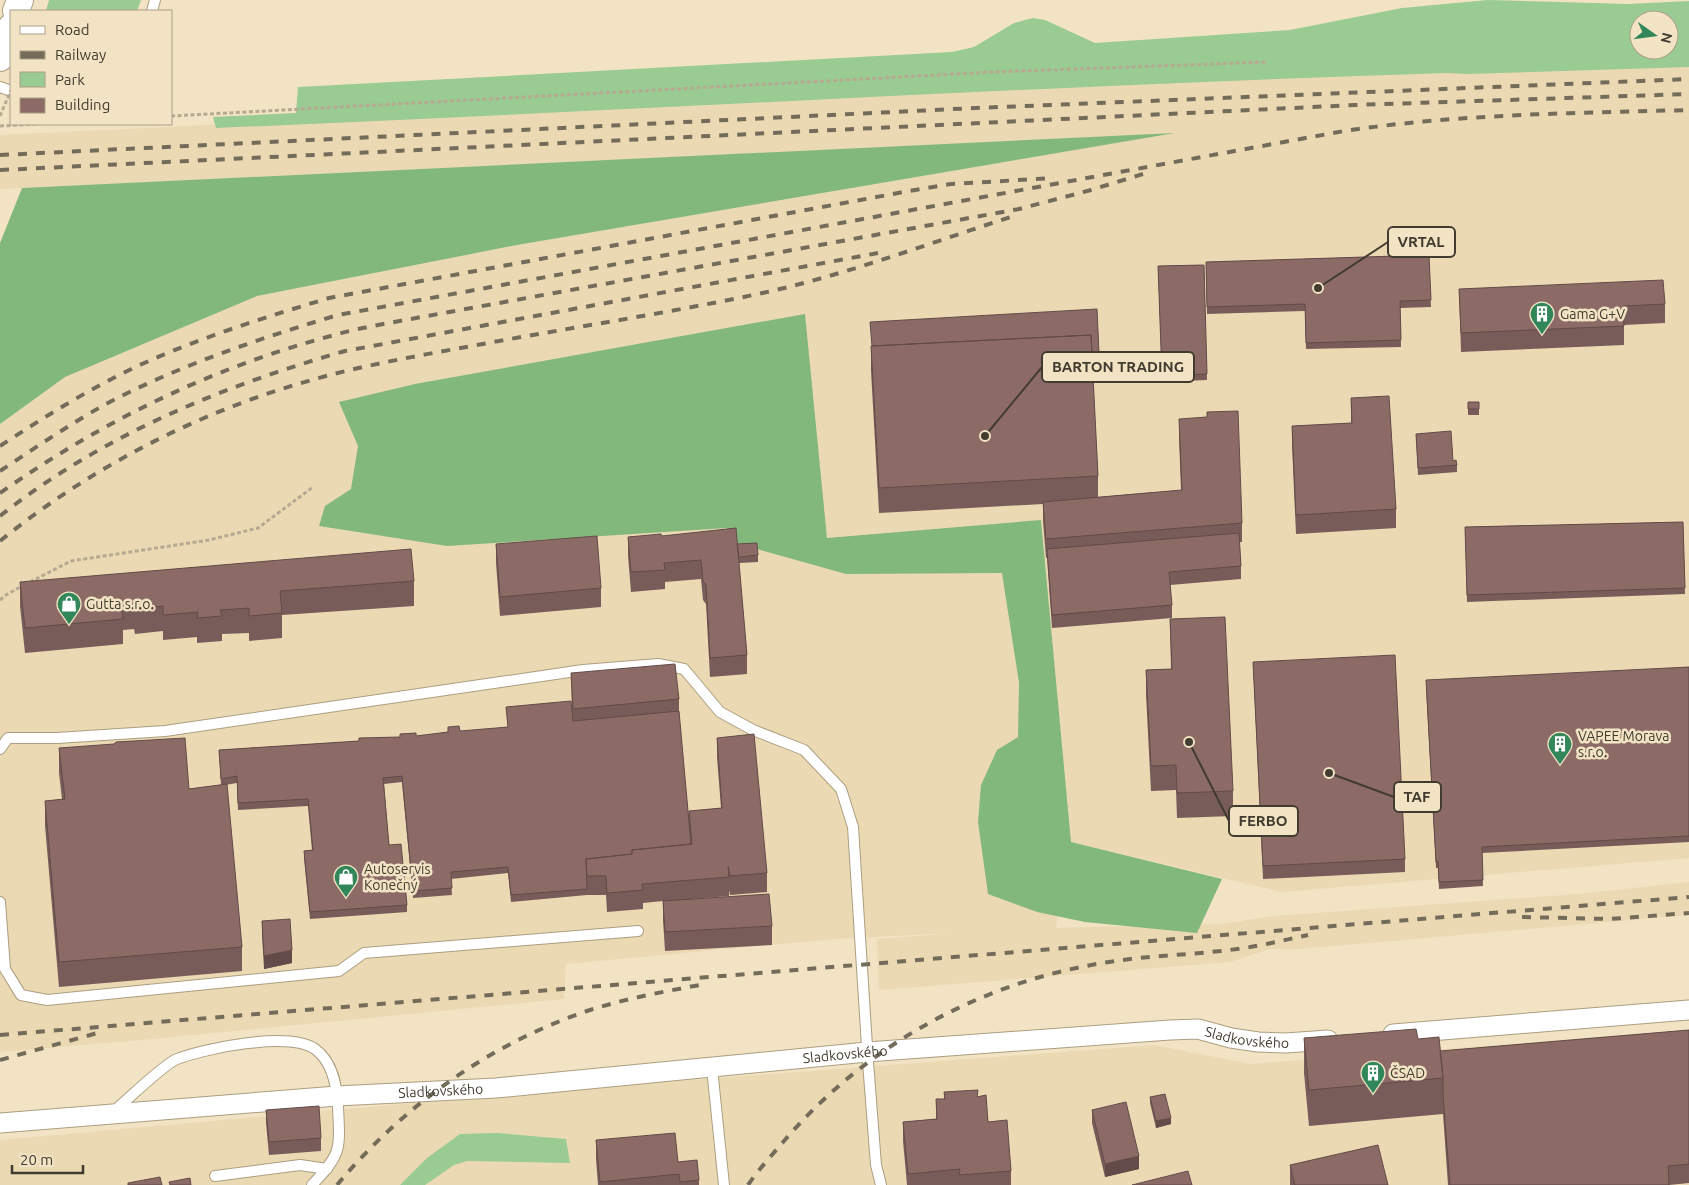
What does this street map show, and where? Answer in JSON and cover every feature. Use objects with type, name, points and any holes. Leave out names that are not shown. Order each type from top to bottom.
[{"type":"street","points":[[0,58],[10,30]]},
{"type":"street","points":[[1374,1036],[1689,1010]]},
{"type":"street","name":"Sladkovského","points":[[0,1123],[338,1096],[496,1088],[867,1052],[1198,1029],[1258,1042],[1286,1043],[1345,1038]]},
{"type":"lane","points":[[0,749],[8,738],[57,738],[165,731],[583,670],[658,664],[684,669],[720,712],[753,730],[804,750],[841,789],[853,827],[867,1052],[876,1165],[880,1185]]},
{"type":"lane","points":[[0,902],[5,969],[21,995],[47,1000],[339,971],[364,953],[638,931]]},
{"type":"lane","points":[[111,1114],[176,1059],[226,1046],[284,1040],[314,1049],[332,1070],[338,1096],[339,1150],[327,1169],[312,1185]]},
{"type":"lane","points":[[712,1068],[724,1185]]},
{"type":"lane","points":[[215,1176],[300,1165],[327,1169]]},
{"type":"path","points":[[172,116],[993,72],[1266,62]]},
{"type":"path","points":[[0,116],[10,92]]},
{"type":"path","points":[[0,126],[19,125]]},
{"type":"path","points":[[0,600],[6,594],[71,561],[209,540],[258,528],[313,487]]},
{"type":"shaded area","points":[[1689,62],[1689,858],[1282,892],[1071,842],[1056,928],[1221,924],[1274,916],[1578,894],[1689,882],[1689,915],[1300,949],[1270,949],[1230,962],[879,990],[877,939],[955,933],[835,939],[566,964],[564,999],[0,1052],[0,424],[65,377],[257,296],[517,245],[1169,134],[0,189],[0,135],[975,88]]},
{"type":"shaded area","points":[[1689,1030],[1689,1185],[0,1185],[0,1140],[559,1090],[1154,1045],[1251,1064]]},
{"type":"green space","points":[[49,0],[141,0],[137,10],[46,10]]},
{"type":"green space","points":[[1488,0],[1628,4],[1689,1],[1689,67],[1293,78],[216,128],[213,117],[296,113],[298,87],[952,52],[974,47],[1014,23],[1033,18],[1045,20],[1095,43],[1290,30],[1402,8]]},
{"type":"green space","points":[[1175,133],[517,245],[257,296],[65,377],[0,424],[0,243],[22,188]]},
{"type":"green space","points":[[805,314],[827,538],[1041,520],[1071,842],[1222,879],[1197,933],[1085,922],[1037,912],[988,894],[978,822],[981,785],[997,750],[1018,737],[1019,683],[1002,573],[846,574],[757,549],[737,551],[727,528],[447,546],[319,526],[325,506],[351,489],[358,446],[339,402],[415,384]]},
{"type":"green space","points":[[498,1133],[566,1139],[570,1163],[467,1161],[454,1165],[425,1185],[400,1185],[427,1158],[460,1134]]},
{"type":"building","points":[[1429,255],[1431,300],[1400,301],[1401,340],[1306,343],[1305,304],[1207,307],[1206,262]]},
{"type":"building","points":[[1204,265],[1207,374],[1162,376],[1158,266]]},
{"type":"building","points":[[1663,280],[1665,304],[1623,306],[1624,326],[1461,333],[1459,289]]},
{"type":"building","points":[[1097,309],[1099,353],[1092,353],[1091,335],[872,346],[870,322]]},
{"type":"building","points":[[1091,335],[1098,476],[879,488],[871,346]]},
{"type":"building","points":[[1389,396],[1396,509],[1296,515],[1292,426],[1352,423],[1351,398]]},
{"type":"building","points":[[1468,402],[1479,402],[1479,409],[1468,409]]},
{"type":"building","points":[[1238,411],[1242,523],[1046,539],[1043,502],[1182,490],[1179,419],[1207,417],[1207,412]]},
{"type":"building","points":[[1451,431],[1453,461],[1456,460],[1457,465],[1418,468],[1416,434]]},
{"type":"building","points":[[1683,522],[1685,588],[1467,595],[1465,527]]},
{"type":"building","points":[[736,528],[747,655],[710,658],[706,585],[703,581],[701,560],[664,563],[665,570],[631,572],[628,537],[661,534],[662,536]]},
{"type":"building","points":[[1239,533],[1241,566],[1169,572],[1172,605],[1052,615],[1047,549]]},
{"type":"building","points":[[597,536],[601,588],[500,597],[496,544]]},
{"type":"building","points":[[757,543],[758,555],[739,557],[737,544]]},
{"type":"building","points":[[411,549],[414,581],[280,591],[282,613],[249,616],[249,608],[220,610],[222,616],[197,618],[198,612],[163,615],[163,606],[135,609],[134,604],[121,606],[123,619],[25,628],[20,582]]},
{"type":"building","points":[[1225,617],[1233,791],[1177,793],[1176,765],[1151,766],[1146,670],[1172,669],[1170,619]]},
{"type":"building","points":[[1395,655],[1405,859],[1263,866],[1253,662]]},
{"type":"building","points":[[675,664],[679,699],[573,709],[571,673]]},
{"type":"building","name":"VAPEE Morava s.r.o.","points":[[1689,667],[1689,836],[1482,847],[1483,880],[1439,882],[1438,861],[1436,862],[1426,680]]},
{"type":"building","points":[[571,701],[573,721],[679,711],[691,844],[632,850],[632,854],[586,859],[587,889],[511,895],[508,867],[451,872],[452,888],[413,891],[402,776],[383,778],[389,845],[401,844],[407,905],[310,912],[304,851],[313,850],[308,799],[238,803],[237,776],[221,779],[219,750],[359,741],[359,738],[400,737],[400,734],[416,733],[416,736],[448,732],[448,727],[459,726],[460,731],[508,727],[506,707]]},
{"type":"building","points":[[754,734],[767,873],[730,876],[728,866],[729,877],[642,884],[643,890],[607,893],[606,876],[587,876],[586,859],[632,854],[632,850],[692,844],[689,811],[722,808],[717,738]]},
{"type":"building","points":[[185,738],[189,789],[227,784],[242,947],[59,962],[45,801],[65,799],[59,748]]},
{"type":"building","points":[[769,894],[772,926],[665,932],[663,901]]},
{"type":"building","points":[[290,919],[292,950],[264,956],[262,921]]},
{"type":"building","points":[[1416,1029],[1418,1039],[1439,1037],[1443,1078],[1309,1090],[1304,1038]]},
{"type":"building","points":[[1689,1030],[1689,1164],[1668,1166],[1669,1185],[1450,1185],[1440,1051]]},
{"type":"building","points":[[978,1090],[977,1097],[986,1095],[988,1122],[1007,1120],[1011,1171],[959,1175],[960,1169],[908,1174],[903,1122],[937,1119],[936,1099],[945,1099],[944,1092]]},
{"type":"building","points":[[1165,1094],[1171,1118],[1156,1121],[1150,1097]]},
{"type":"building","points":[[1126,1102],[1139,1156],[1105,1164],[1092,1110]]},
{"type":"building","points":[[319,1106],[321,1138],[269,1142],[266,1110]]},
{"type":"building","points":[[675,1133],[678,1162],[697,1160],[699,1180],[680,1182],[679,1174],[600,1182],[596,1140]]},
{"type":"building","points":[[1378,1145],[1388,1185],[1295,1185],[1290,1165]]},
{"type":"building","points":[[1188,1171],[1192,1185],[1132,1185]]},
{"type":"building","points":[[160,1177],[162,1185],[128,1185],[128,1183]]},
{"type":"building","points":[[190,1178],[191,1185],[170,1185],[169,1182]]},
{"type":"railway","points":[[0,155],[976,108],[1689,79]]},
{"type":"railway","points":[[0,170],[1355,105],[1689,94]]},
{"type":"railway","points":[[0,471],[106,404],[162,377],[220,354],[338,315],[1344,131],[1387,125],[1473,118],[1559,113],[1689,110]]},
{"type":"railway","points":[[0,493],[80,442],[162,398],[247,362],[338,334],[386,323],[1019,209],[1143,174]]},
{"type":"railway","points":[[0,446],[70,402],[142,364],[211,336],[329,298],[951,184],[1054,178]]},
{"type":"railway","points":[[0,541],[68,491],[142,448],[218,412],[298,384],[410,357],[786,288],[851,270],[1011,217]]},
{"type":"railway","points":[[0,516],[39,487],[79,461],[164,417],[208,397],[253,380],[345,351],[878,253]]},
{"type":"railway","points":[[0,1035],[1689,897]]},
{"type":"railway","points":[[1522,917],[1610,919],[1689,913]]},
{"type":"railway","points":[[748,1185],[784,1141],[817,1106],[852,1075],[890,1047],[930,1022],[973,1001],[1017,984],[1062,971],[1109,962],[1246,948],[1308,935]]},
{"type":"railway","points":[[337,1185],[363,1156],[420,1103],[484,1059],[518,1040],[590,1010],[633,998],[705,984]]},
{"type":"railway","points":[[0,1060],[101,1032]]},
{"type":"place","name":"VRTAL","points":[[1318,288]]},
{"type":"place","name":"Gama G+V","points":[[1542,335]]},
{"type":"place","name":"BARTON TRADING","points":[[985,436]]},
{"type":"place","name":"Gutta s.r.o.","points":[[69,625]]},
{"type":"place","name":"FERBO","points":[[1189,742]]},
{"type":"place","name":"VAPEE Morava s.r.o.","points":[[1560,765]]},
{"type":"place","name":"TAF","points":[[1329,773]]},
{"type":"place","name":"Autoservis Konečný","points":[[346,898]]},
{"type":"place","name":"ČSAD","points":[[1373,1094]]}]
